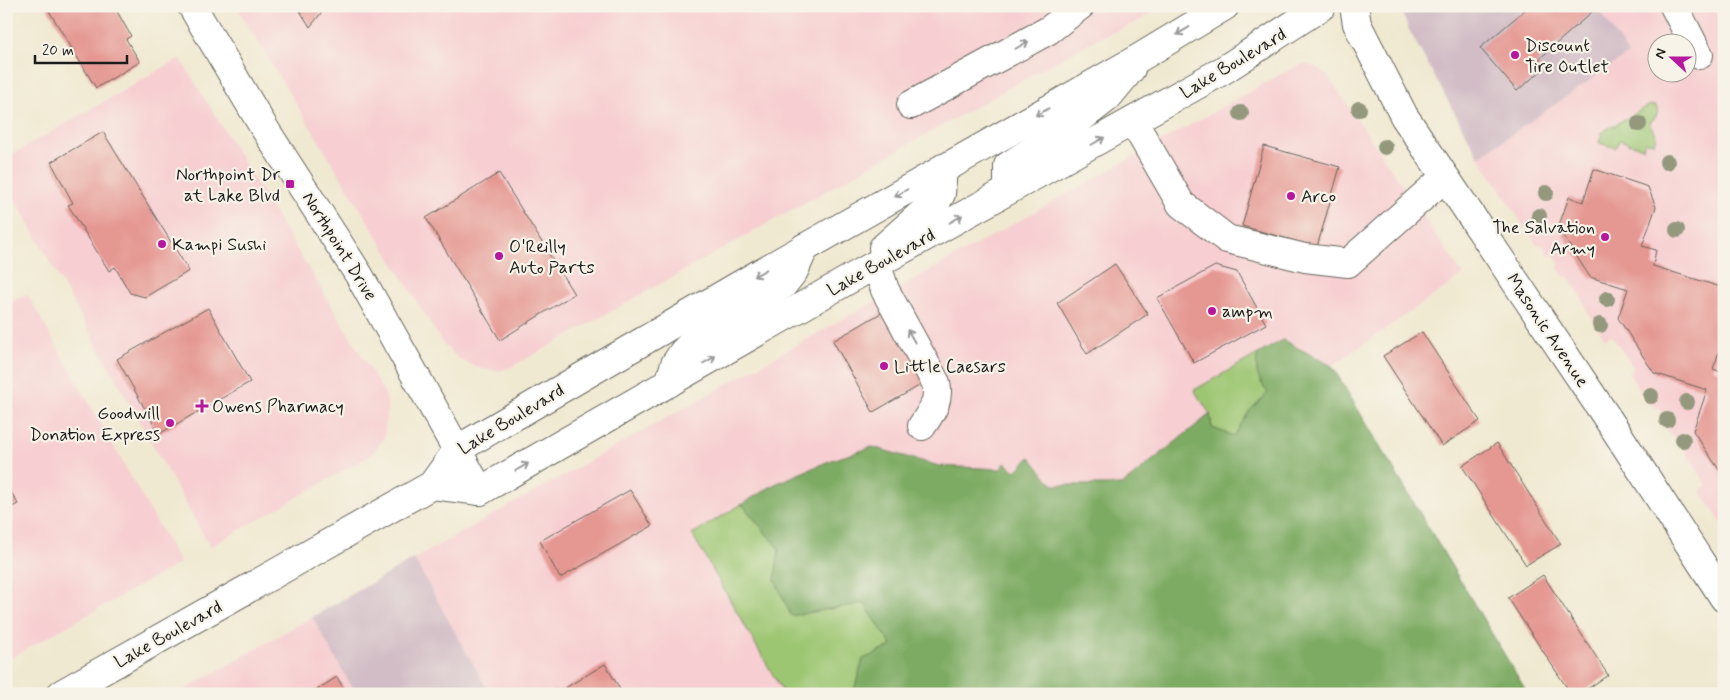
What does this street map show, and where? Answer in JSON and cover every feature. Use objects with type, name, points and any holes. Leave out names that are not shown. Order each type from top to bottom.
[{"type":"main road","name":"Northpoint Drive","points":[[192,6],[263,126],[359,275],[458,449],[480,492]]},
{"type":"main road","points":[[911,105],[1049,30],[1080,6]]},
{"type":"main road","name":"Lake Boulevard","points":[[61,694],[432,485],[458,449],[805,247],[1140,58],[1225,6]]},
{"type":"main road","name":"Lake Boulevard","points":[[480,492],[866,270],[1222,71],[1322,6]]},
{"type":"main road","name":"Masonic Avenue","points":[[1354,6],[1357,24],[1404,116],[1444,178],[1530,302],[1724,598]]},
{"type":"main road","points":[[1674,6],[1699,55]]},
{"type":"main road","points":[[1008,190],[1006,170],[1008,166],[1076,122],[1107,98],[1140,58]]},
{"type":"main road","points":[[1133,121],[1181,204],[1227,239],[1305,258],[1348,263],[1444,178]]},
{"type":"main road","points":[[922,426],[936,403],[938,393],[936,383],[885,290],[866,270],[938,199],[941,194],[944,168]]},
{"type":"main road","points":[[669,383],[675,364],[683,352],[697,339],[731,320],[783,285],[794,271],[805,247]]},
{"type":"main road","points":[[432,485],[480,492]]},
{"type":"shaded area","points":[[236,6],[1165,6],[1131,25],[1096,39],[537,353],[509,368],[498,371],[482,369],[460,360],[443,344]]},
{"type":"shaded area","points":[[1404,6],[1597,6],[1628,54],[1479,157],[1410,32],[1403,16]]},
{"type":"shaded area","points":[[1597,6],[1724,6],[1724,527],[1700,490],[1707,485],[1684,450],[1661,423],[1663,415],[1661,410],[1647,403],[1628,372],[1634,368],[1611,335],[1605,339],[1590,317],[1581,296],[1567,275],[1564,277],[1557,267],[1560,264],[1553,254],[1550,256],[1542,245],[1536,244],[1479,157],[1628,54]]},
{"type":"shaded area","points":[[180,58],[384,392],[388,405],[384,438],[371,455],[210,547],[6,183],[6,158]]},
{"type":"shaded area","points":[[1303,64],[1314,66],[1328,76],[1463,275],[1332,366],[1283,340],[1195,390],[1210,414],[1122,485],[1053,485],[1030,457],[1016,472],[939,466],[872,447],[829,461],[775,484],[693,534],[784,694],[490,694],[414,559],[1285,72]]},
{"type":"shaded area","points":[[27,294],[180,563],[7,660],[6,305]]},
{"type":"shaded area","points":[[414,559],[490,694],[356,694],[312,617]]},
{"type":"shaded area","points":[[312,617],[356,694],[177,694]]},
{"type":"green space","points":[[1650,105],[1656,106],[1657,112],[1655,118],[1649,123],[1656,135],[1654,143],[1645,142],[1643,148],[1619,140],[1616,148],[1599,143],[1602,132]]},
{"type":"green space","points":[[1283,340],[1332,366],[1528,694],[853,694],[863,659],[892,646],[864,603],[791,616],[775,580],[779,549],[742,504],[775,484],[829,461],[872,447],[939,466],[1001,469],[1005,463],[1016,471],[1030,457],[1053,485],[1122,485],[1210,414],[1212,428],[1234,436],[1250,410],[1268,393],[1258,375],[1256,365],[1258,354]]},
{"type":"green space","points":[[1258,354],[1256,365],[1258,375],[1268,393],[1250,410],[1239,431],[1234,436],[1212,428],[1210,414],[1194,390]]},
{"type":"green space","points":[[742,504],[779,549],[776,580],[864,603],[893,646],[864,659],[853,694],[784,694],[692,534]]},
{"type":"building","points":[[46,6],[114,6],[131,36],[126,39],[140,62],[96,88]]},
{"type":"building","points":[[297,6],[327,6],[310,27]]},
{"type":"building","name":"Discount Tire Outlet","points":[[1524,6],[1590,6],[1594,10],[1536,62],[1542,70],[1517,91],[1480,48],[1526,9]]},
{"type":"building","points":[[103,132],[189,271],[145,297],[130,293],[115,267],[109,271],[68,205],[73,203],[51,162]]},
{"type":"building","name":"Arco","points":[[1264,146],[1340,167],[1317,247],[1242,226]]},
{"type":"building","points":[[1594,169],[1648,187],[1656,207],[1642,246],[1656,250],[1653,266],[1724,288],[1724,338],[1713,369],[1724,373],[1724,477],[1693,431],[1707,390],[1654,373],[1618,318],[1628,289],[1590,277],[1558,228],[1569,197],[1583,202]]},
{"type":"building","name":"O'Reilly Auto Parts","points":[[499,173],[574,294],[500,340],[426,218]]},
{"type":"building","points":[[1115,264],[1148,314],[1087,354],[1057,303]]},
{"type":"building","name":"ampm","points":[[1215,266],[1237,272],[1266,324],[1194,363],[1157,298]]},
{"type":"building","points":[[208,308],[250,382],[159,434],[117,359]]},
{"type":"building","name":"Little Caesars","points":[[888,309],[928,381],[873,412],[833,341]]},
{"type":"building","points":[[1422,332],[1480,421],[1442,446],[1383,356]]},
{"type":"building","points":[[1497,443],[1561,544],[1526,565],[1462,466]]},
{"type":"building","points":[[6,483],[18,504],[6,510]]},
{"type":"building","points":[[630,490],[652,526],[560,578],[540,541]]},
{"type":"building","points":[[1543,575],[1608,675],[1580,694],[1571,694],[1508,598]]},
{"type":"building","points":[[605,664],[623,694],[548,694],[555,690],[557,693]]},
{"type":"building","points":[[337,677],[347,694],[310,694]]},
{"type":"place","name":"Discount Tire Outlet","points":[[1515,55]]},
{"type":"place","name":"Northpoint Dr at Lake Blvd","points":[[290,184]]},
{"type":"place","name":"Arco","points":[[1291,196]]},
{"type":"place","name":"The Salvation Army","points":[[1605,237]]},
{"type":"place","name":"Kampi Sushi","points":[[162,244]]},
{"type":"place","name":"O'Reilly Auto Parts","points":[[499,256]]},
{"type":"place","name":"ampm","points":[[1212,311]]},
{"type":"place","name":"Little Caesars","points":[[884,366]]},
{"type":"place","name":"Owens Pharmacy","points":[[202,406]]},
{"type":"place","name":"Goodwill Donation Express","points":[[170,423]]}]
